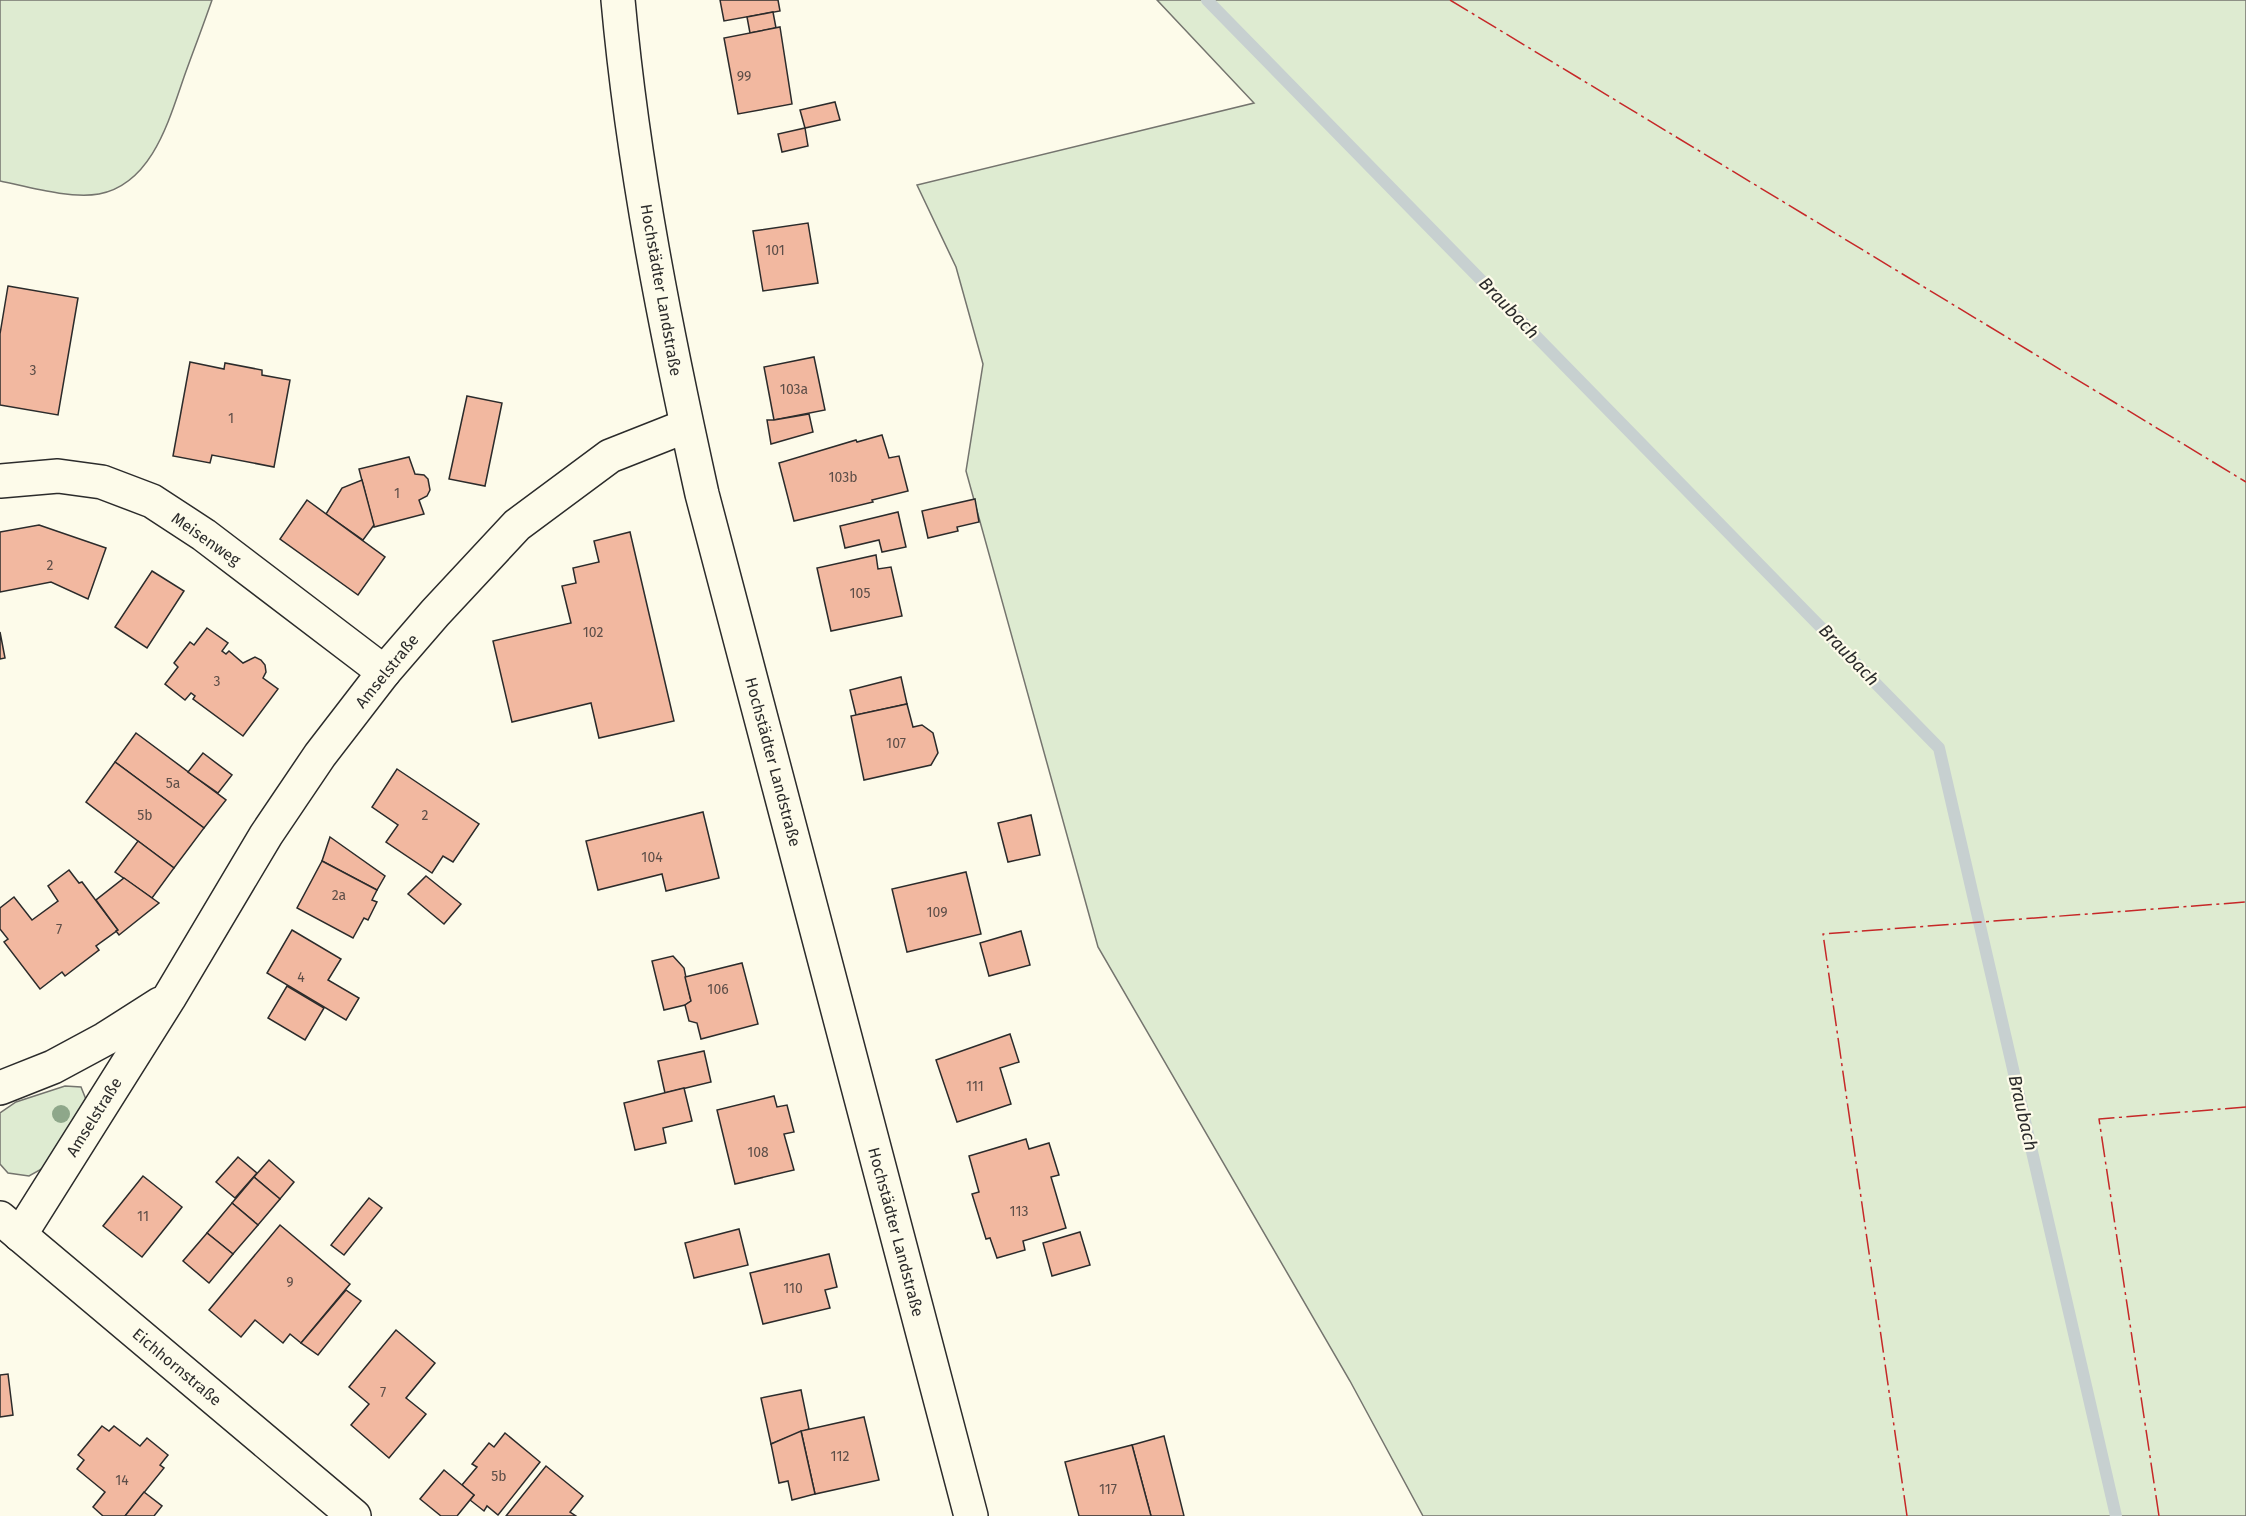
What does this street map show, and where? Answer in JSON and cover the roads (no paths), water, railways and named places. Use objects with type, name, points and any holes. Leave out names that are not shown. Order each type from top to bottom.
[{"type":"street","name":"Hochstädter Landstraße","points":[[618,0],[635,144],[660,298],[686,426],[971,1516]]},
{"type":"street","name":"Amselstraße","points":[[10,1227],[169,998],[266,835],[320,755],[384,672],[435,612],[517,525],[610,456],[686,426]]},
{"type":"street","name":"Meisenweg","points":[[0,482],[58,476],[102,482],[152,501],[204,535],[384,672]]},
{"type":"street","name":"Amselstraße","points":[[0,1088],[53,1066],[105,1039],[169,998]]},
{"type":"street","name":"Eichhornstraße","points":[[10,1227],[354,1516]]},
{"type":"waterway","name":"Braubach","points":[[1207,0],[1939,748],[2116,1516]]}]
